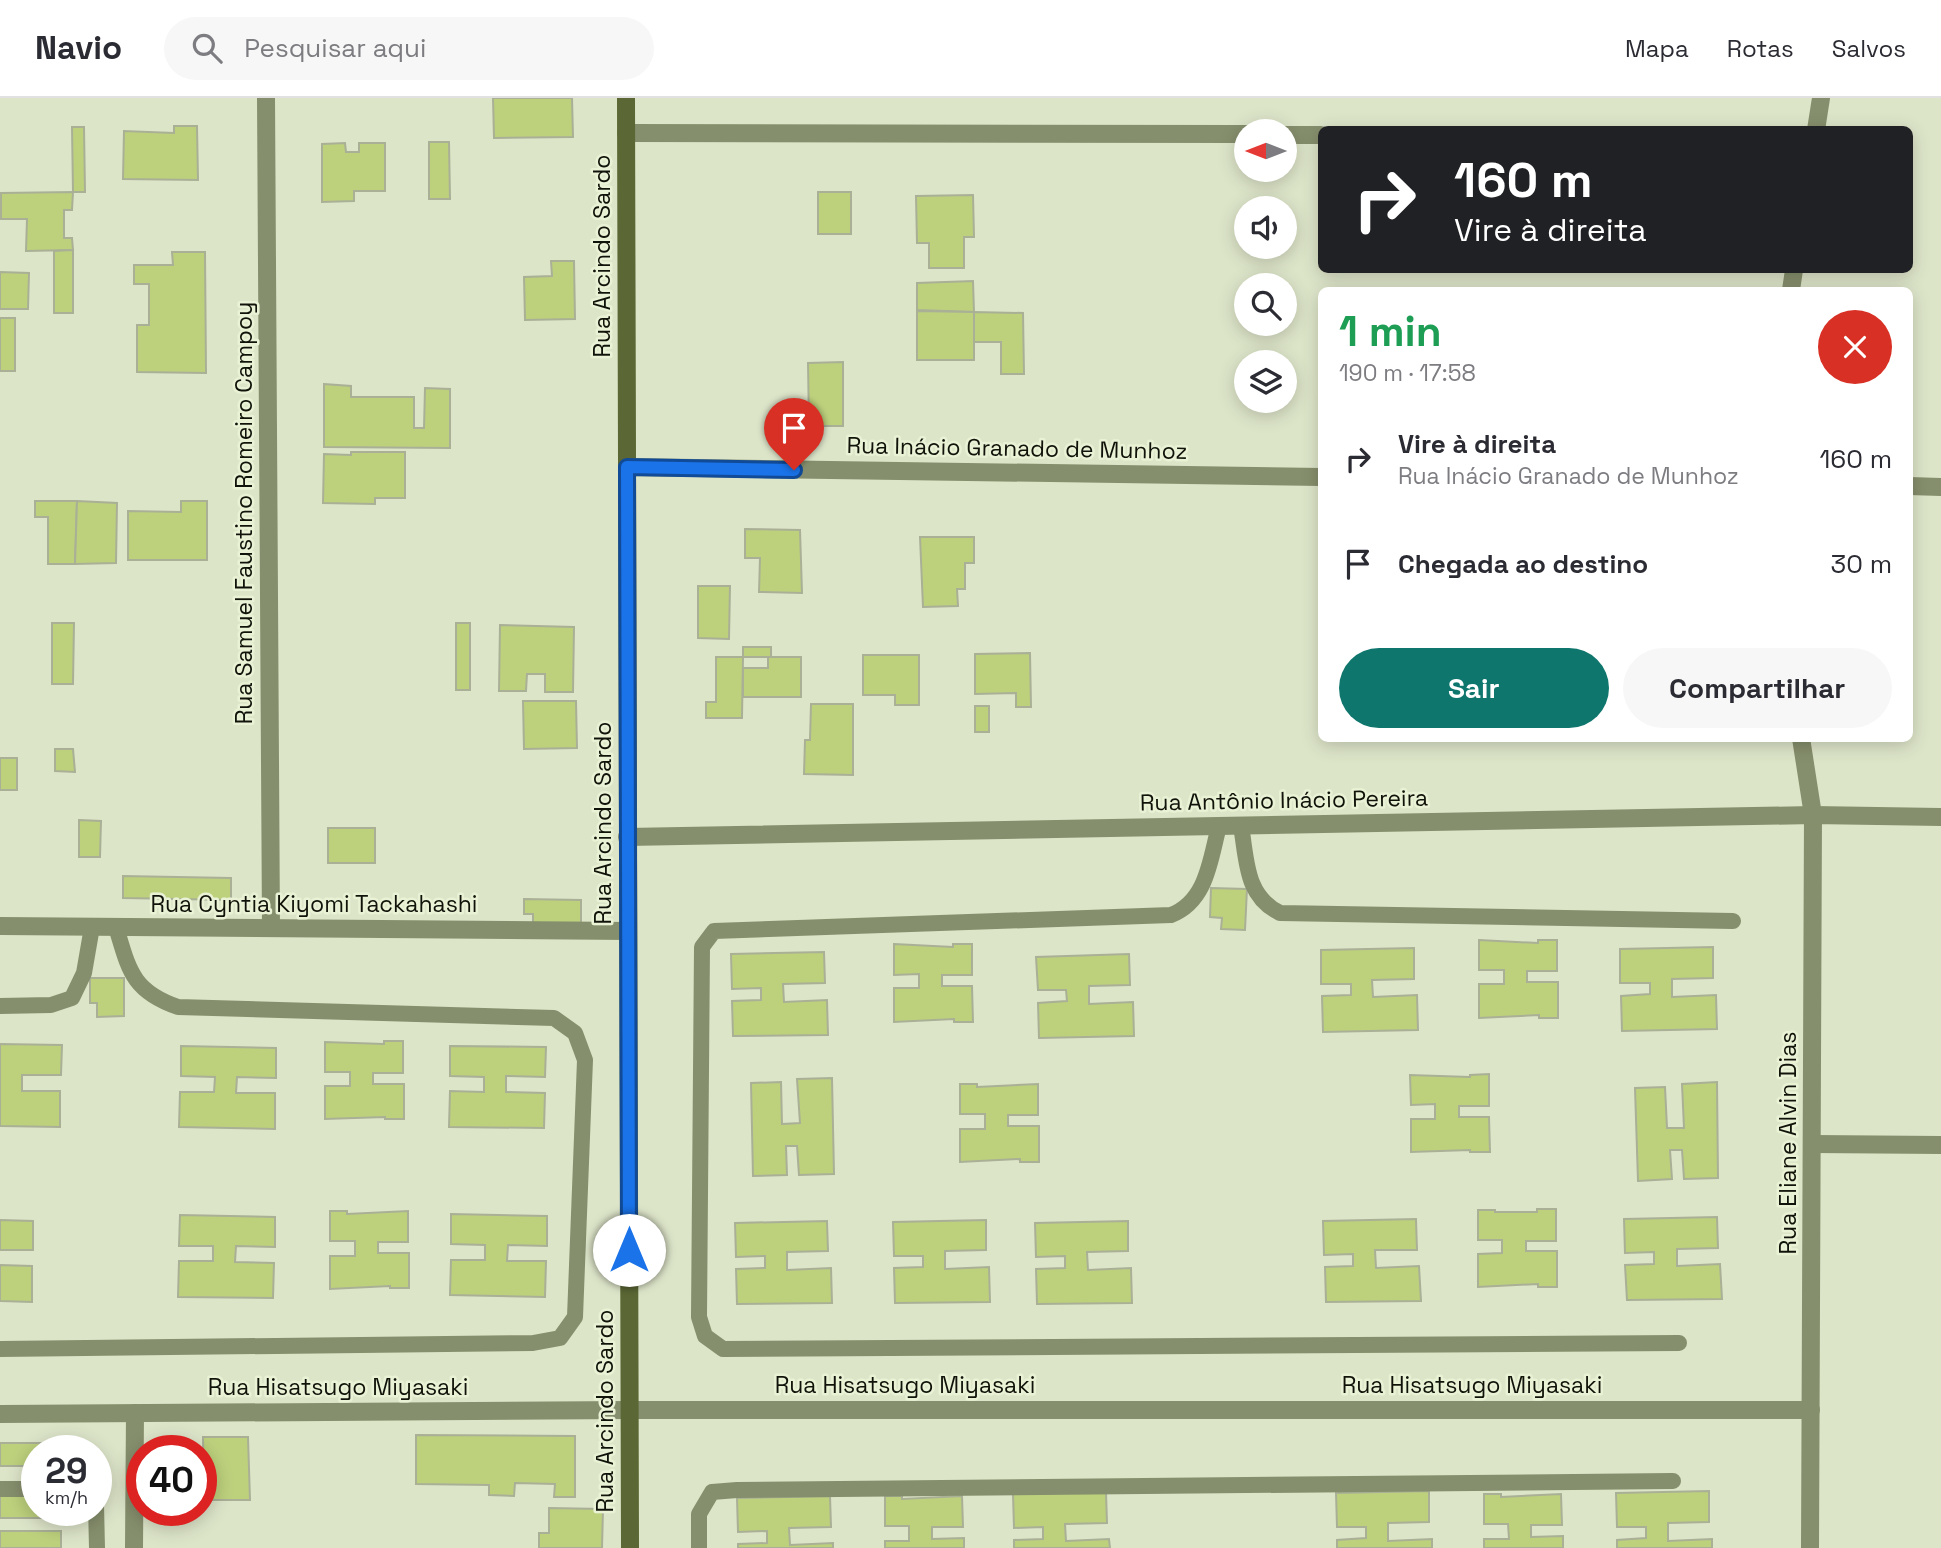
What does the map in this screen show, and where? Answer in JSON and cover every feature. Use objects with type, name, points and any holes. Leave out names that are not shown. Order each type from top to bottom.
[{"type":"street","name":"Rua Samuel Faustino Romeiro Campoy","points":[[266,98],[271,928]]},
{"type":"street","name":"Rua Arcindo Sardo","points":[[626,98],[630,1548]]},
{"type":"street","points":[[1817,126],[1821,98]]},
{"type":"street","points":[[626,132],[1234,134]]},
{"type":"street","points":[[1297,135],[1318,135]]},
{"type":"street","name":"Rua Inácio Granado de Munhoz","points":[[627,467],[1318,477]]},
{"type":"street","points":[[1913,486],[1941,487]]},
{"type":"street","name":"Rua Eliane Alvin Dias","points":[[1802,742],[1813,815],[1810,1548]]},
{"type":"street","name":"Rua Antônio Inácio Pereira","points":[[627,837],[1813,815],[1941,817]]},
{"type":"street","name":"Rua Cyntia Kiyomi Tackahashi","points":[[0,926],[628,931]]},
{"type":"street","points":[[1813,1144],[1941,1145]]},
{"type":"street","name":"Rua Hisatsugo Miyasaki","points":[[0,1414],[630,1410],[1811,1410]]},
{"type":"street","points":[[134,1548],[135,1413]]},
{"type":"lane","points":[[1241,825],[1251,884],[1264,905],[1280,913],[1733,921]]},
{"type":"lane","points":[[1219,826],[1204,882],[1188,908],[1171,915],[715,931],[702,947],[699,1317],[705,1336],[723,1349],[1679,1343]]},
{"type":"lane","points":[[0,1006],[51,1005],[72,998],[84,973],[92,927]]},
{"type":"lane","points":[[0,1349],[533,1343],[560,1338],[575,1317],[585,1060],[575,1032],[554,1018],[178,1007],[152,998],[130,972],[116,927]]},
{"type":"lane","points":[[699,1548],[699,1514],[712,1492],[737,1490],[1673,1481]]},
{"type":"lane","points":[[0,1489],[21,1489]]},
{"type":"lane","points":[[96,1526],[97,1548]]},
{"type":"building","points":[[493,98],[572,98],[573,137],[494,138]]},
{"type":"building","points":[[174,126],[197,126],[198,180],[123,179],[124,131],[174,133]]},
{"type":"building","points":[[72,127],[84,127],[85,192],[73,192]]},
{"type":"building","points":[[429,142],[449,142],[450,199],[429,199]]},
{"type":"building","points":[[345,143],[346,152],[359,152],[359,143],[385,143],[385,191],[354,191],[354,201],[322,202],[322,144]]},
{"type":"building","points":[[73,192],[72,210],[64,210],[64,238],[72,238],[73,250],[26,251],[27,219],[1,219],[1,193]]},
{"type":"building","points":[[818,192],[851,192],[851,234],[818,234]]},
{"type":"building","points":[[973,195],[974,237],[964,237],[964,268],[929,268],[929,243],[917,243],[916,196]]},
{"type":"building","points":[[73,250],[73,313],[54,313],[54,251]]},
{"type":"building","points":[[172,252],[205,252],[206,373],[137,372],[137,325],[149,325],[149,284],[134,284],[134,265],[173,265]]},
{"type":"building","points":[[551,261],[574,261],[575,319],[525,320],[524,277],[552,276]]},
{"type":"building","points":[[0,272],[29,273],[28,309],[0,309]]},
{"type":"building","points":[[973,281],[974,312],[917,310],[917,283]]},
{"type":"building","points":[[917,311],[974,312],[974,360],[917,360]]},
{"type":"building","points":[[974,312],[1023,313],[1024,374],[1001,374],[1001,342],[974,342]]},
{"type":"building","points":[[0,318],[15,318],[15,371],[0,371]]},
{"type":"building","points":[[843,362],[843,426],[809,426],[808,363]]},
{"type":"building","points":[[324,384],[351,386],[351,397],[414,397],[414,428],[424,428],[425,388],[450,389],[450,448],[324,447]]},
{"type":"building","points":[[351,452],[405,452],[405,498],[375,498],[375,504],[323,503],[324,454],[351,455]]},
{"type":"building","points":[[35,501],[77,501],[75,564],[48,564],[48,517],[35,517]]},
{"type":"building","points":[[77,501],[117,503],[116,563],[75,564]]},
{"type":"building","points":[[181,501],[207,501],[207,560],[128,560],[128,511],[181,512]]},
{"type":"building","points":[[745,529],[800,530],[802,593],[759,592],[760,558],[745,558]]},
{"type":"building","points":[[920,537],[974,537],[974,563],[965,563],[965,589],[957,589],[958,606],[923,607]]},
{"type":"building","points":[[698,586],[730,586],[729,639],[698,638]]},
{"type":"building","points":[[52,623],[74,623],[73,684],[52,684]]},
{"type":"building","points":[[456,623],[470,623],[470,690],[456,690]]},
{"type":"building","points":[[500,625],[574,627],[573,692],[545,692],[545,674],[527,674],[526,691],[499,691]]},
{"type":"building","points":[[743,647],[771,647],[771,657],[743,657]]},
{"type":"building","points":[[1030,653],[1031,707],[1016,707],[1016,693],[975,694],[975,654]]},
{"type":"building","points":[[863,655],[919,655],[919,705],[895,705],[895,695],[863,695]]},
{"type":"building","points":[[716,657],[743,657],[742,718],[706,718],[706,702],[716,702]]},
{"type":"building","points":[[768,657],[801,657],[801,697],[743,697],[743,668],[768,668]]},
{"type":"building","points":[[523,701],[576,701],[577,748],[524,749]]},
{"type":"building","points":[[811,704],[853,704],[853,775],[804,774],[805,740],[810,740]]},
{"type":"building","points":[[975,706],[989,706],[989,732],[975,732]]},
{"type":"building","points":[[55,749],[73,749],[75,772],[55,771]]},
{"type":"building","points":[[0,758],[17,758],[17,790],[0,790]]},
{"type":"building","points":[[79,820],[101,821],[100,857],[79,857]]},
{"type":"building","points":[[328,828],[375,828],[375,863],[328,863]]},
{"type":"building","points":[[123,876],[231,878],[231,900],[123,898]]},
{"type":"building","points":[[1211,888],[1247,889],[1245,930],[1221,929],[1222,918],[1210,917]]},
{"type":"building","points":[[524,899],[581,900],[581,929],[533,928],[533,914],[524,914]]},
{"type":"building","points":[[1479,940],[1538,943],[1538,940],[1557,940],[1557,971],[1527,971],[1527,982],[1558,982],[1558,1018],[1539,1018],[1539,1015],[1479,1018],[1479,984],[1504,984],[1504,970],[1479,970]]},
{"type":"building","points":[[894,944],[953,947],[953,944],[972,944],[972,975],[942,975],[942,986],[972,986],[973,1022],[954,1022],[954,1019],[894,1022],[894,988],[919,988],[919,974],[894,975]]},
{"type":"building","points":[[1713,947],[1713,978],[1672,979],[1672,997],[1716,995],[1717,1029],[1622,1031],[1621,996],[1650,994],[1650,983],[1620,983],[1620,949]]},
{"type":"building","points":[[1414,948],[1414,979],[1372,980],[1373,997],[1417,995],[1418,1030],[1323,1032],[1322,996],[1351,995],[1351,984],[1321,984],[1321,950]]},
{"type":"building","points":[[824,952],[825,983],[783,984],[784,1002],[827,1000],[828,1035],[733,1036],[732,1001],[761,1000],[761,988],[732,989],[731,954]]},
{"type":"building","points":[[1129,954],[1130,985],[1089,986],[1089,1004],[1133,1002],[1134,1036],[1039,1038],[1038,1003],[1067,1001],[1066,990],[1038,990],[1036,957]]},
{"type":"building","points":[[90,978],[124,978],[124,1016],[97,1017],[97,1003],[90,1003]]},
{"type":"building","points":[[384,1041],[403,1041],[403,1073],[373,1073],[373,1084],[404,1084],[404,1119],[325,1119],[325,1086],[350,1086],[350,1072],[325,1072],[325,1042],[384,1044]]},
{"type":"building","points":[[0,1044],[62,1045],[61,1075],[22,1075],[22,1091],[60,1091],[60,1127],[0,1126]]},
{"type":"building","points":[[181,1046],[276,1048],[276,1078],[237,1077],[236,1093],[275,1093],[275,1129],[179,1127],[180,1092],[214,1092],[215,1077],[181,1076]]},
{"type":"building","points":[[450,1046],[546,1047],[545,1077],[506,1076],[506,1092],[545,1093],[544,1128],[449,1127],[450,1091],[484,1092],[484,1077],[450,1076]]},
{"type":"building","points":[[1489,1074],[1489,1106],[1459,1106],[1459,1117],[1489,1117],[1490,1152],[1411,1152],[1411,1119],[1435,1119],[1435,1104],[1411,1105],[1410,1075],[1470,1077]]},
{"type":"building","points":[[832,1078],[834,1174],[799,1175],[797,1146],[786,1146],[787,1175],[753,1176],[751,1083],[781,1082],[782,1124],[800,1123],[797,1079]]},
{"type":"building","points":[[1717,1082],[1718,1178],[1684,1179],[1682,1150],[1670,1150],[1672,1179],[1638,1181],[1635,1088],[1665,1087],[1667,1128],[1684,1128],[1682,1084]]},
{"type":"building","points":[[960,1084],[977,1084],[977,1087],[1038,1084],[1038,1115],[1008,1115],[1008,1126],[1039,1126],[1039,1162],[1020,1162],[1020,1159],[960,1162],[960,1129],[985,1129],[985,1114],[960,1114]]},
{"type":"building","points":[[1537,1209],[1556,1209],[1556,1241],[1526,1241],[1526,1251],[1557,1251],[1557,1287],[1538,1287],[1538,1284],[1478,1287],[1478,1254],[1502,1253],[1502,1240],[1478,1240],[1478,1210],[1537,1212]]},
{"type":"building","points":[[330,1211],[347,1211],[347,1214],[408,1211],[408,1242],[378,1242],[378,1253],[409,1253],[409,1288],[390,1286],[330,1289],[330,1256],[355,1256],[355,1241],[330,1241]]},
{"type":"building","points":[[451,1214],[547,1216],[547,1246],[508,1245],[507,1261],[546,1261],[545,1297],[450,1295],[451,1260],[485,1260],[485,1245],[451,1244]]},
{"type":"building","points":[[180,1215],[275,1217],[275,1247],[236,1246],[235,1262],[274,1263],[273,1298],[178,1297],[179,1261],[213,1261],[213,1246],[179,1246]]},
{"type":"building","points":[[1717,1217],[1718,1248],[1677,1249],[1677,1266],[1720,1264],[1722,1299],[1627,1300],[1625,1265],[1654,1264],[1654,1252],[1625,1253],[1624,1219]]},
{"type":"building","points":[[1416,1219],[1417,1250],[1375,1250],[1376,1268],[1419,1266],[1421,1301],[1326,1302],[1325,1267],[1353,1266],[1353,1254],[1324,1255],[1323,1221]]},
{"type":"building","points":[[0,1220],[33,1221],[33,1250],[0,1250]]},
{"type":"building","points":[[986,1220],[986,1250],[945,1251],[945,1269],[989,1267],[990,1302],[895,1303],[894,1268],[923,1267],[923,1256],[894,1256],[893,1222]]},
{"type":"building","points":[[827,1221],[828,1251],[787,1252],[787,1270],[831,1268],[832,1303],[737,1304],[736,1269],[765,1268],[765,1256],[736,1257],[735,1223]]},
{"type":"building","points":[[1128,1221],[1128,1251],[1087,1252],[1088,1270],[1131,1268],[1132,1303],[1037,1304],[1036,1269],[1065,1268],[1065,1256],[1036,1257],[1035,1223]]},
{"type":"building","points":[[0,1265],[32,1266],[32,1302],[0,1301]]},
{"type":"building","points":[[416,1435],[575,1436],[575,1497],[554,1497],[555,1484],[515,1483],[514,1496],[489,1495],[489,1485],[416,1484]]},
{"type":"building","points":[[217,1437],[248,1437],[250,1500],[217,1500]]},
{"type":"building","points":[[0,1443],[21,1443],[21,1466],[0,1466]]},
{"type":"building","points":[[1429,1491],[1429,1522],[1388,1523],[1388,1541],[1432,1539],[1432,1548],[1337,1548],[1337,1540],[1366,1538],[1366,1527],[1337,1527],[1336,1493]]},
{"type":"building","points":[[1709,1491],[1709,1522],[1668,1523],[1668,1541],[1712,1539],[1712,1548],[1617,1548],[1617,1540],[1646,1538],[1646,1527],[1617,1527],[1616,1493]]},
{"type":"building","points":[[1106,1492],[1107,1523],[1065,1524],[1066,1541],[1109,1539],[1110,1548],[1014,1548],[1014,1540],[1043,1539],[1043,1527],[1014,1528],[1013,1494]]},
{"type":"building","points":[[1484,1494],[1501,1494],[1501,1497],[1561,1494],[1562,1525],[1531,1525],[1531,1537],[1563,1536],[1563,1548],[1484,1548],[1484,1539],[1509,1539],[1508,1524],[1484,1524]]},
{"type":"building","points":[[0,1496],[21,1496],[21,1518],[0,1518]]},
{"type":"building","points":[[830,1496],[831,1527],[789,1528],[790,1545],[833,1543],[833,1548],[738,1548],[738,1544],[767,1543],[767,1531],[738,1532],[737,1498]]},
{"type":"building","points":[[885,1496],[902,1496],[902,1499],[962,1496],[963,1527],[932,1527],[932,1539],[964,1538],[964,1548],[885,1548],[885,1541],[909,1541],[909,1526],[885,1526]]},
{"type":"building","points":[[549,1508],[603,1509],[602,1548],[539,1548],[539,1533],[549,1533]]},
{"type":"building","points":[[0,1531],[61,1531],[61,1548],[0,1548]]},
{"type":"route","points":[[629,1250],[627,467],[794,470]]}]
